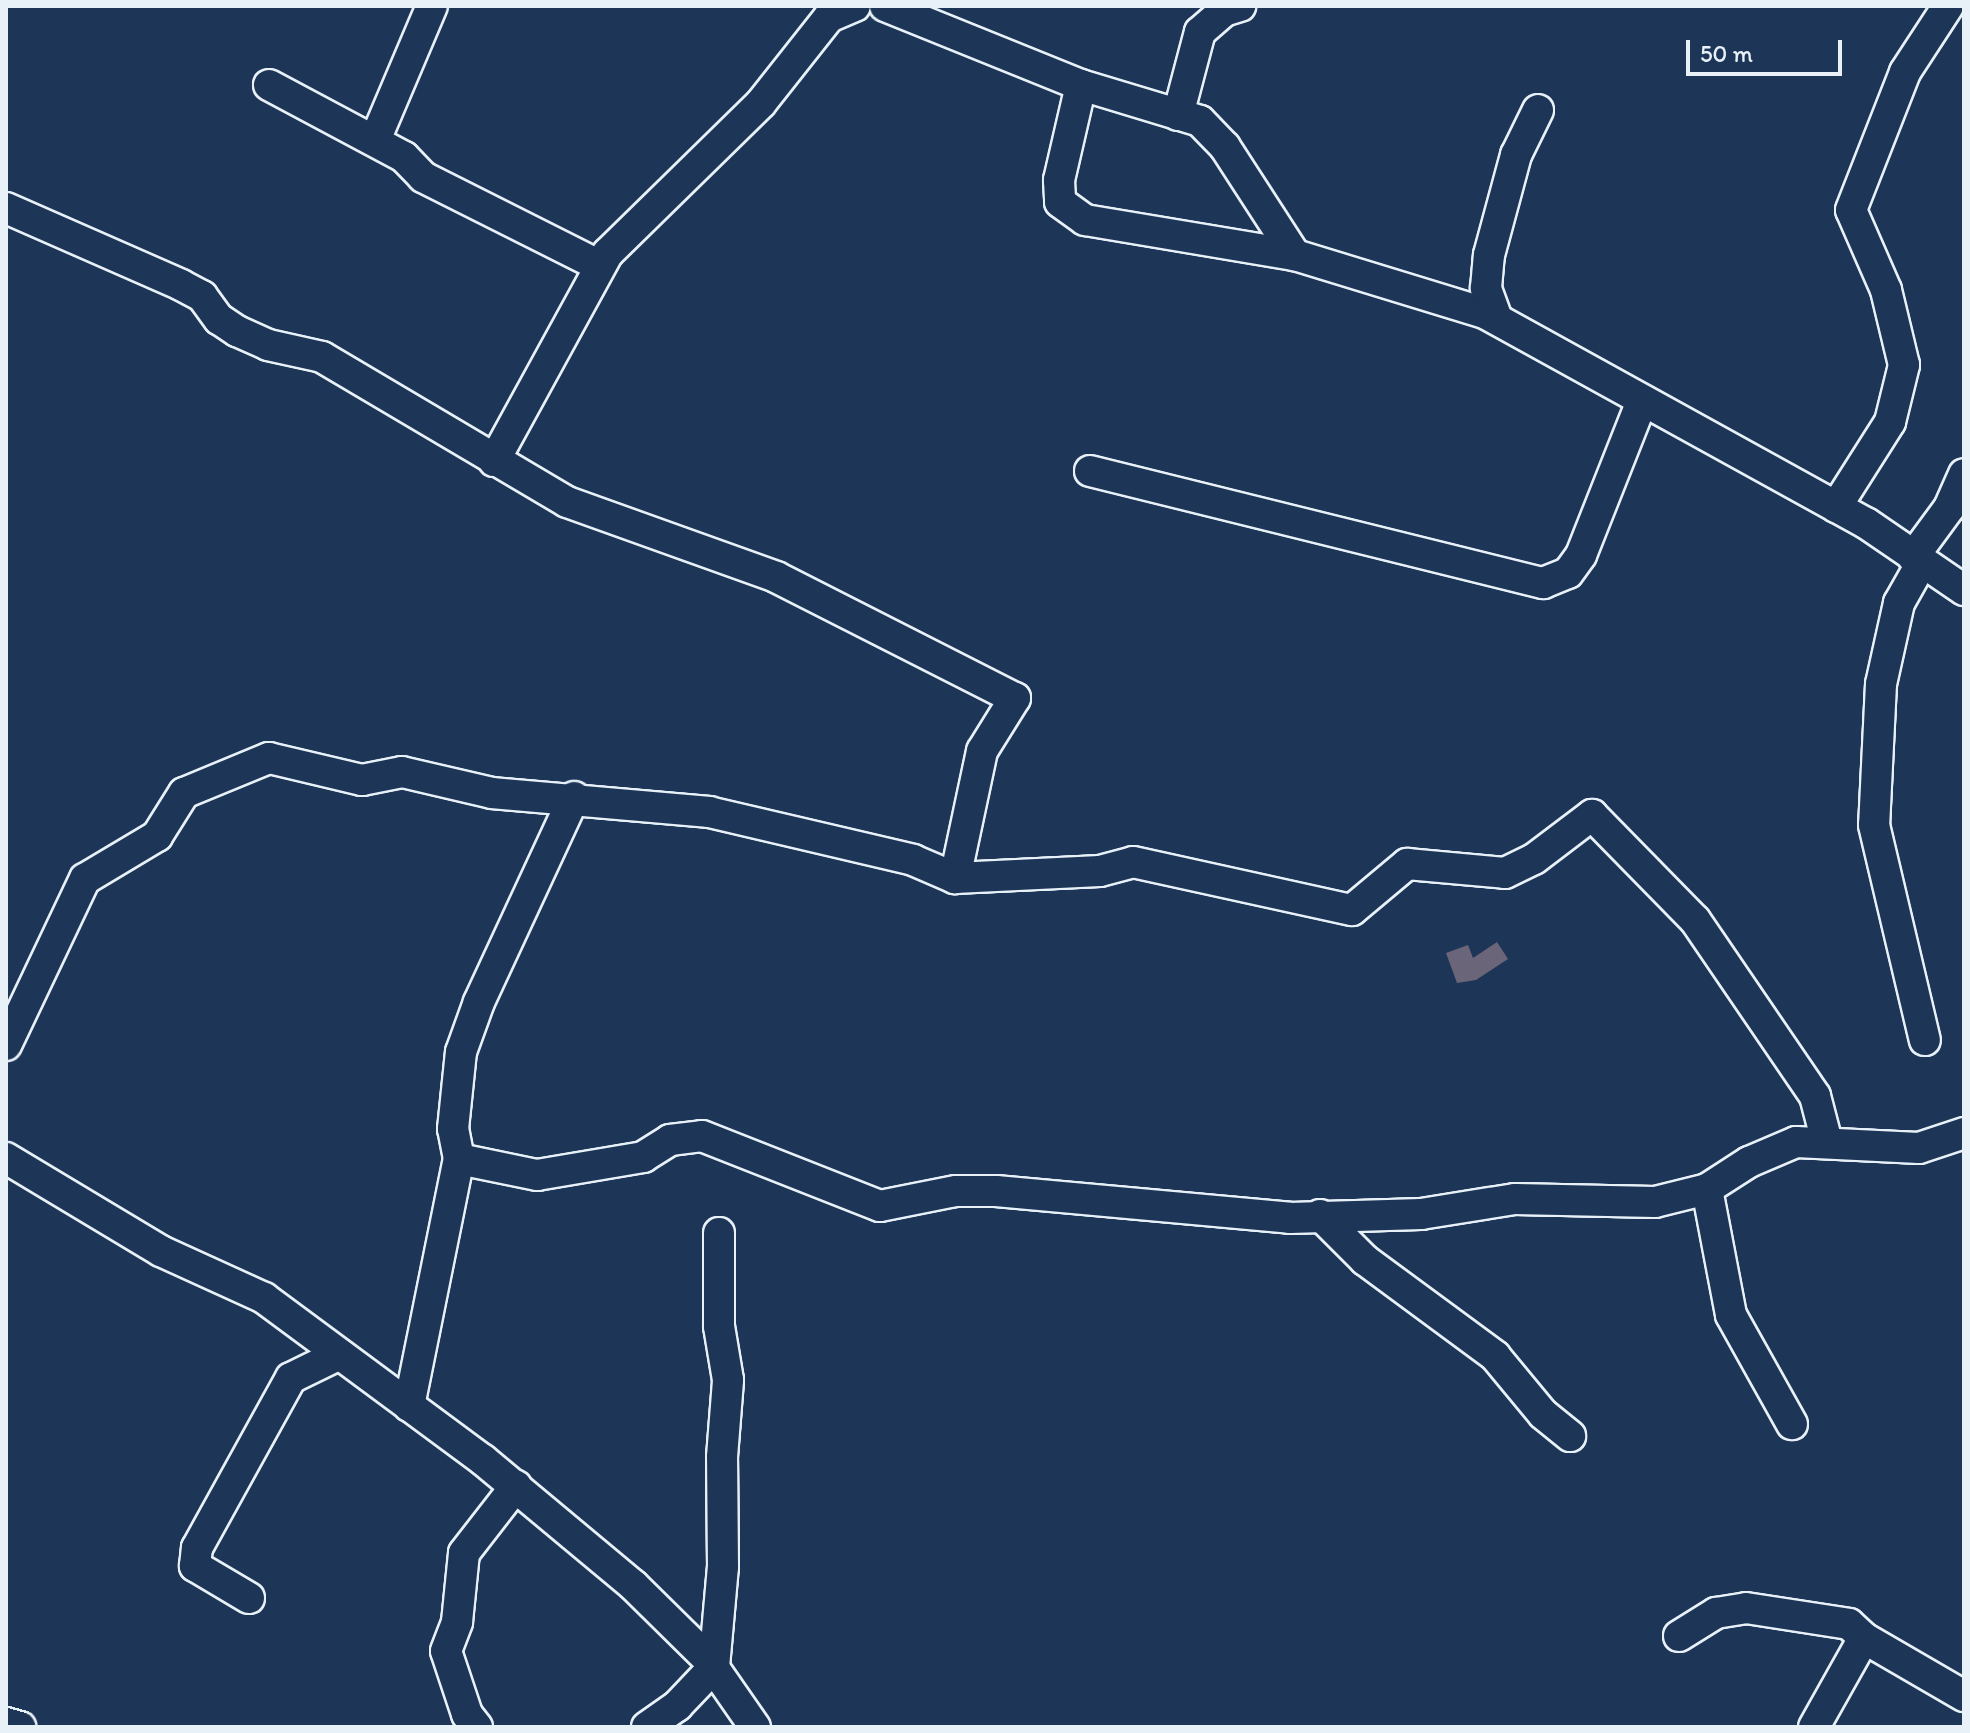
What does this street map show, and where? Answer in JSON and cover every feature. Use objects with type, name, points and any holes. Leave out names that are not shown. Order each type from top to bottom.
[{"type":"street","points":[[375,140],[432,6]]},
{"type":"street","points":[[494,461],[600,266],[706,152],[761,103],[829,17],[855,6]]},
{"type":"street","points":[[885,6],[1081,85],[1200,121],[1225,147],[1295,255]]},
{"type":"street","points":[[1178,115],[1200,32],[1224,11],[1240,6]]},
{"type":"street","points":[[1836,507],[1890,422],[1904,365],[1886,290],[1851,210],[1905,72],[1948,6]]},
{"type":"street","points":[[269,85],[404,157],[423,177],[600,266]]},
{"type":"street","points":[[1081,85],[1059,180],[1060,202],[1085,220],[1295,255],[1497,319],[1836,507],[1964,590]]},
{"type":"street","points":[[1497,319],[1486,288],[1489,255],[1516,155],[1538,110]]},
{"type":"street","points":[[6,208],[202,296],[219,319],[237,331],[280,349],[322,357],[567,502],[776,577],[1015,698],[982,751],[955,878]]},
{"type":"street","points":[[1090,471],[1543,583],[1568,573],[1581,555],[1642,401]]},
{"type":"street","points":[[1925,1040],[1874,825],[1881,684],[1899,603],[1917,561],[1949,508],[1964,474]]},
{"type":"street","points":[[6,1045],[85,879],[157,836],[184,793],[269,758],[362,780],[402,772],[492,793],[574,797],[765,823],[913,860],[955,878],[1100,871],[1133,862],[1352,910],[1407,864],[1505,873],[1534,859],[1592,815],[1695,920],[1815,1096],[1827,1142]]},
{"type":"street","points":[[409,1406],[459,1159],[453,1129],[461,1052],[479,1002],[574,797]]},
{"type":"street","points":[[459,1159],[537,1175],[643,1157],[670,1140],[702,1136],[880,1206],[956,1191],[996,1191],[1290,1218],[1421,1214],[1515,1199],[1655,1202],[1707,1189],[1749,1162],[1796,1142],[1919,1148],[1961,1143]]},
{"type":"street","points":[[6,1158],[161,1251],[264,1298],[516,1486],[633,1585],[714,1667],[747,1721]]},
{"type":"street","points":[[1707,1189],[1731,1315],[1792,1424]]},
{"type":"street","points":[[1320,1215],[1365,1260],[1495,1356],[1543,1414],[1570,1436]]},
{"type":"street","points":[[647,1727],[677,1706],[714,1667],[728,1380],[719,1326],[719,1233]]},
{"type":"street","points":[[249,1598],[195,1566],[197,1548],[291,1378],[338,1355]]},
{"type":"street","points":[[477,1727],[467,1714],[446,1651],[457,1622],[464,1553],[516,1486]]},
{"type":"street","points":[[1679,1636],[1716,1613],[1746,1608],[1849,1624],[1864,1638],[1964,1696]]},
{"type":"street","points":[[1814,1727],[1864,1638]]},
{"type":"street","points":[[6,1723],[20,1727]]},
{"type":"building","points":[[1497,942],[1508,959],[1476,980],[1457,983],[1446,953],[1468,945],[1473,958]]}]
